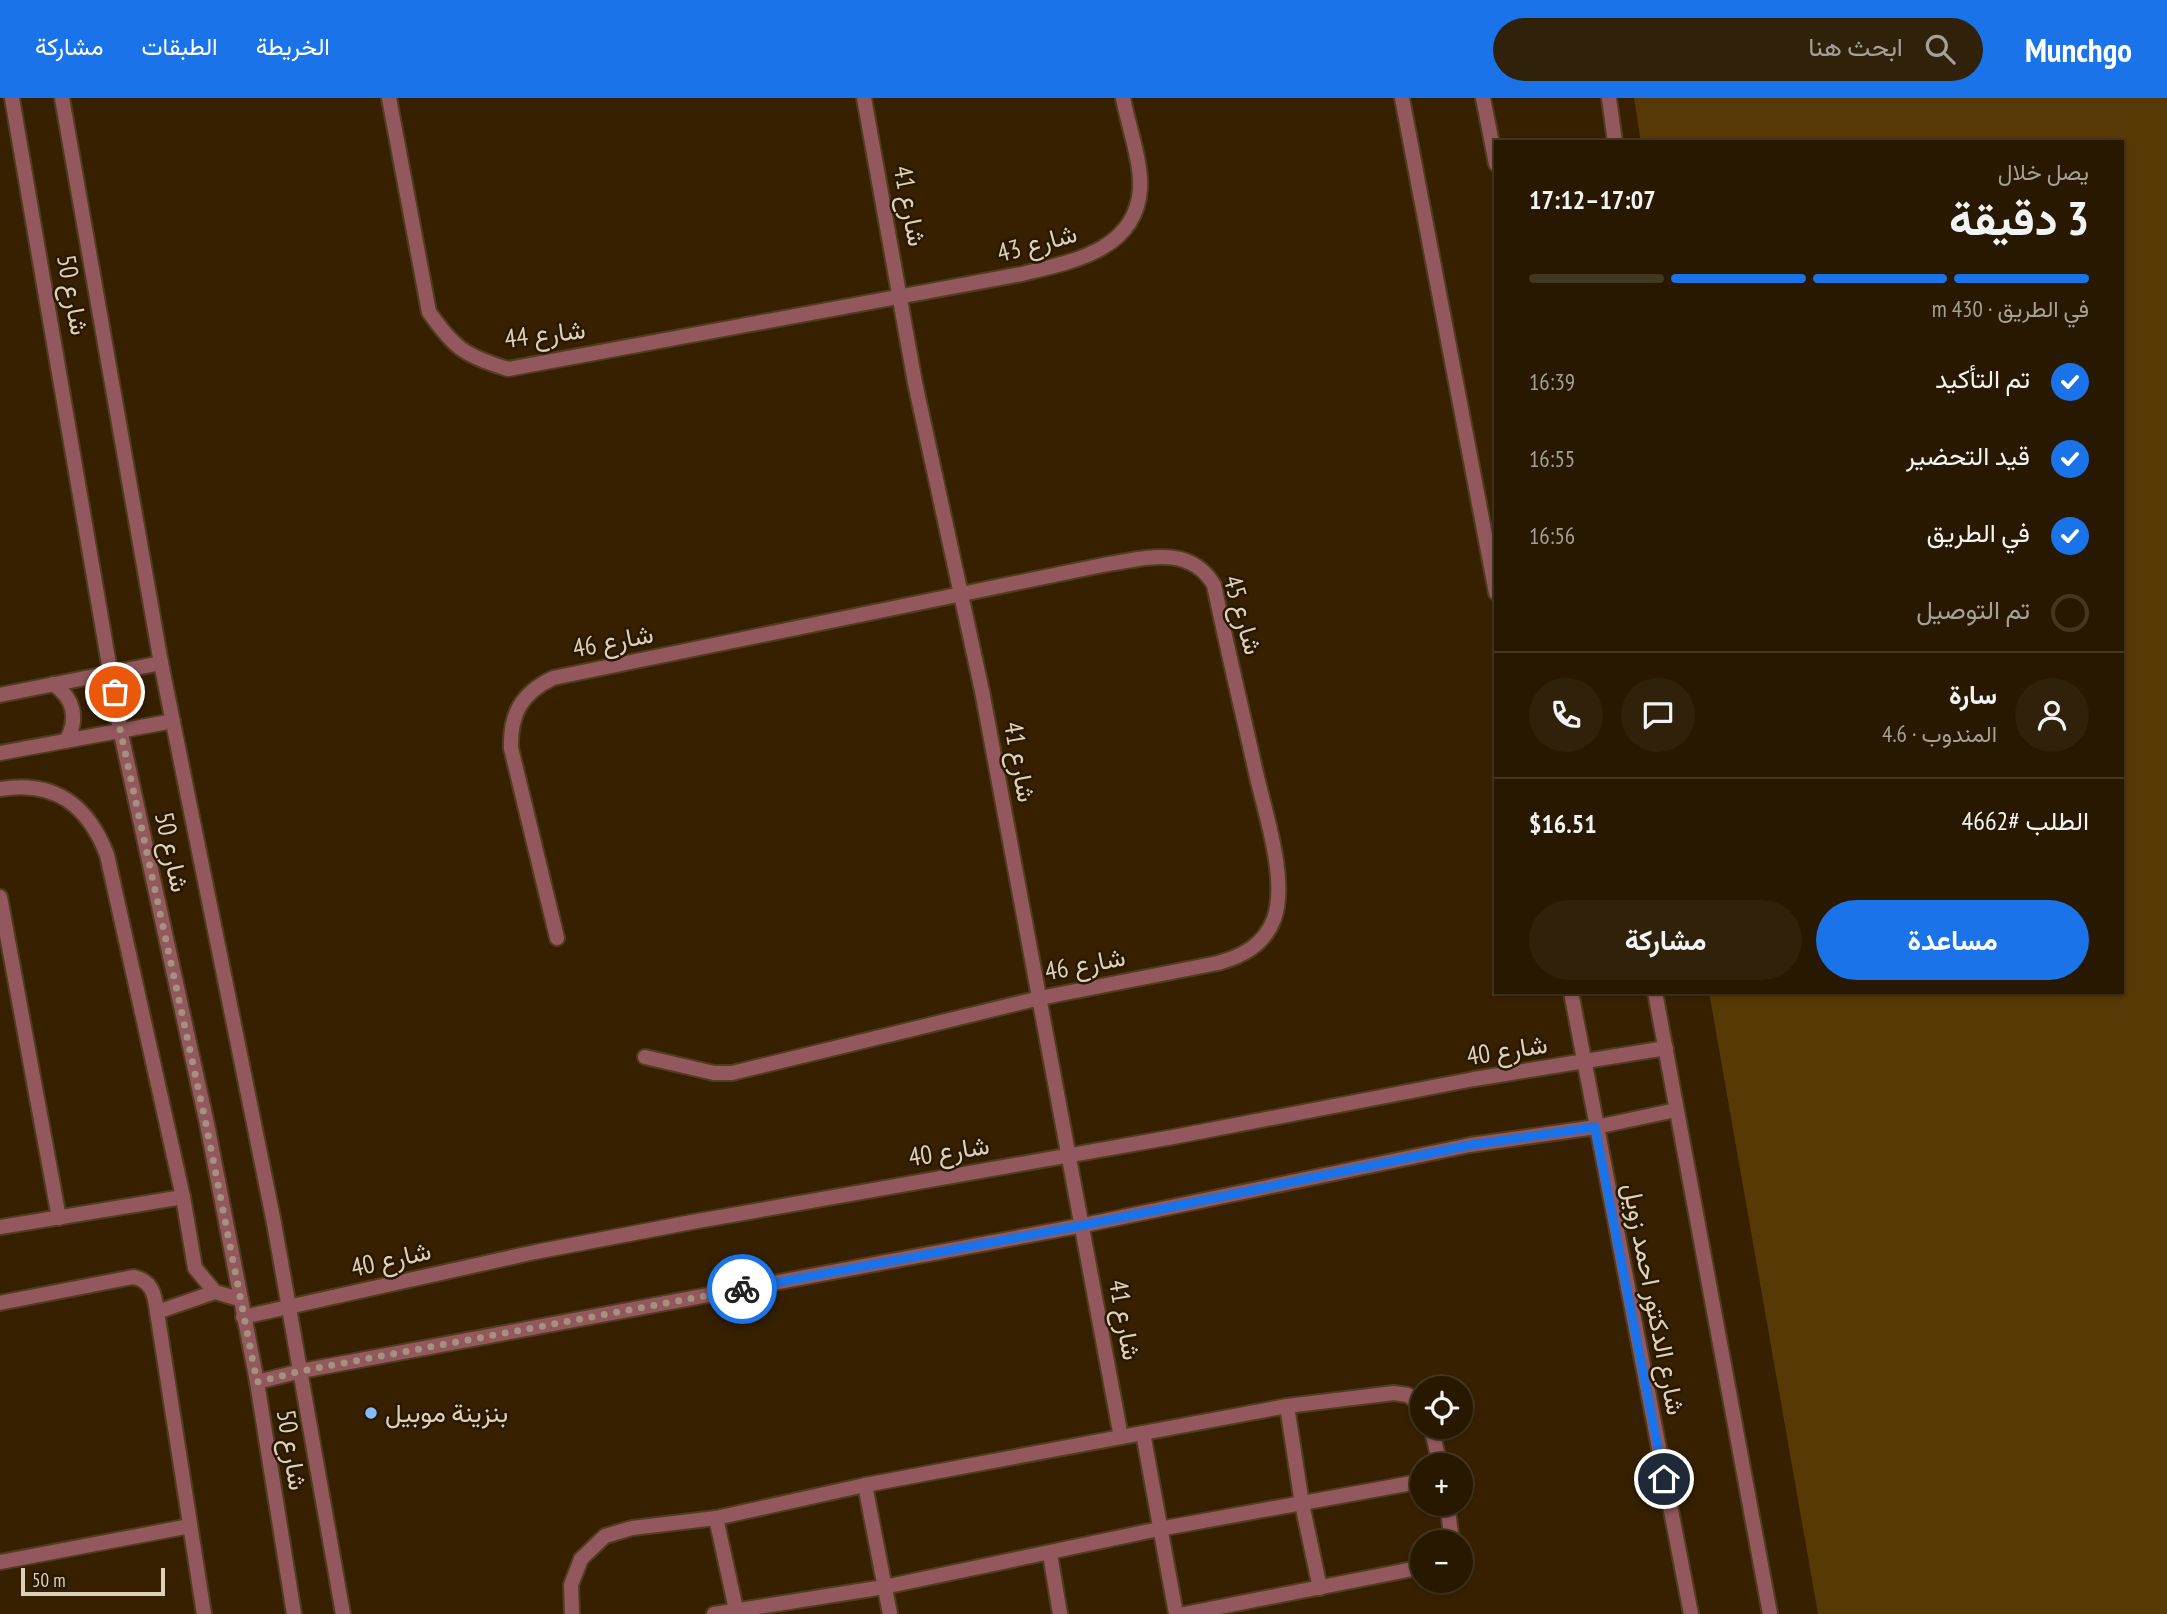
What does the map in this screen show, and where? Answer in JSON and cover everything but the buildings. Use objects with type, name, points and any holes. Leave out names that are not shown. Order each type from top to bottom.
[{"type":"street","name":"شارع 50","points":[[12,98],[120,729],[206,1124],[257,1382],[294,1614]]},
{"type":"street","name":"شارع 50","points":[[62,98],[162,663],[274,1223],[343,1614]]},
{"type":"street","name":"شارع 44","points":[[389,98],[429,312],[449,340],[475,359],[508,369],[902,296]]},
{"type":"street","name":"شارع 41","points":[[864,98],[902,296],[915,383],[982,691],[1071,1155],[1121,1437]]},
{"type":"street","name":"شارع 43","points":[[902,296],[1068,263],[1105,247],[1119,236],[1134,213],[1140,187],[1123,98]]},
{"type":"street","points":[[1402,98],[1494,582]]},
{"type":"street","points":[[1483,98],[1494,154]]},
{"type":"street","points":[[1609,98],[1615,140]]},
{"type":"street","name":"شارع 45","points":[[961,597],[1103,565],[1168,555],[1183,557],[1207,573],[1214,585],[1274,855],[1278,903],[1274,920]]},
{"type":"street","name":"شارع 46","points":[[557,938],[511,748],[510,725],[518,705],[533,688],[553,678],[961,597]]},
{"type":"street","points":[[0,695],[162,663]]},
{"type":"street","points":[[52,684],[69,699],[73,709],[74,720],[66,741]]},
{"type":"street","points":[[0,752],[173,721]]},
{"type":"street","points":[[0,789],[36,788],[60,795],[82,810],[97,831],[107,855],[183,1197],[195,1268],[215,1292],[239,1299]]},
{"type":"street","points":[[0,897],[4,945],[59,1218]]},
{"type":"street","name":"شارع 46","points":[[645,1057],[714,1073],[732,1073],[1040,998],[1239,957],[1266,935],[1274,920]]},
{"type":"street","name":"شارع الدكتور احمد زويل","points":[[1571,994],[1690,1614]]},
{"type":"street","points":[[1655,994],[1770,1614]]},
{"type":"street","name":"شارع 40","points":[[243,1317],[562,1247],[1474,1079],[1665,1048]]},
{"type":"street","points":[[257,1382],[301,1371],[1084,1225],[1470,1145],[1595,1127],[1676,1110]]},
{"type":"street","points":[[1,1223],[59,1218],[183,1197]]},
{"type":"street","points":[[0,1303],[132,1277],[140,1278],[150,1287],[157,1312],[204,1614]]},
{"type":"street","points":[[157,1312],[215,1292]]},
{"type":"street","points":[[572,1614],[571,1585],[581,1559],[605,1536],[632,1528],[716,1518],[865,1485],[1287,1406],[1394,1393],[1410,1397]]},
{"type":"street","points":[[1287,1406],[1302,1504],[1320,1588]]},
{"type":"street","points":[[1143,1433],[1176,1614]]},
{"type":"street","points":[[714,1614],[884,1587],[1159,1529],[1410,1483]]},
{"type":"street","points":[[865,1485],[890,1614]]},
{"type":"street","points":[[716,1518],[736,1612]]},
{"type":"street","points":[[0,1562],[191,1526]]},
{"type":"street","points":[[1050,1554],[1060,1614]]},
{"type":"street","points":[[1184,1614],[1410,1570]]},
{"type":"shaded area","points":[[1634,98],[2167,98],[2167,1614],[1818,1614],[1709,994],[2124,994],[2124,140],[1641,140]]},
{"type":"way so far","points":[[115,692],[120,729],[206,1124],[257,1382],[301,1371],[742,1289]]},
{"type":"place","name":"بنزينة موبيل","points":[[371,1413]]},
{"type":"route","points":[[742,1289],[1084,1225],[1470,1145],[1595,1127],[1664,1479]]}]
